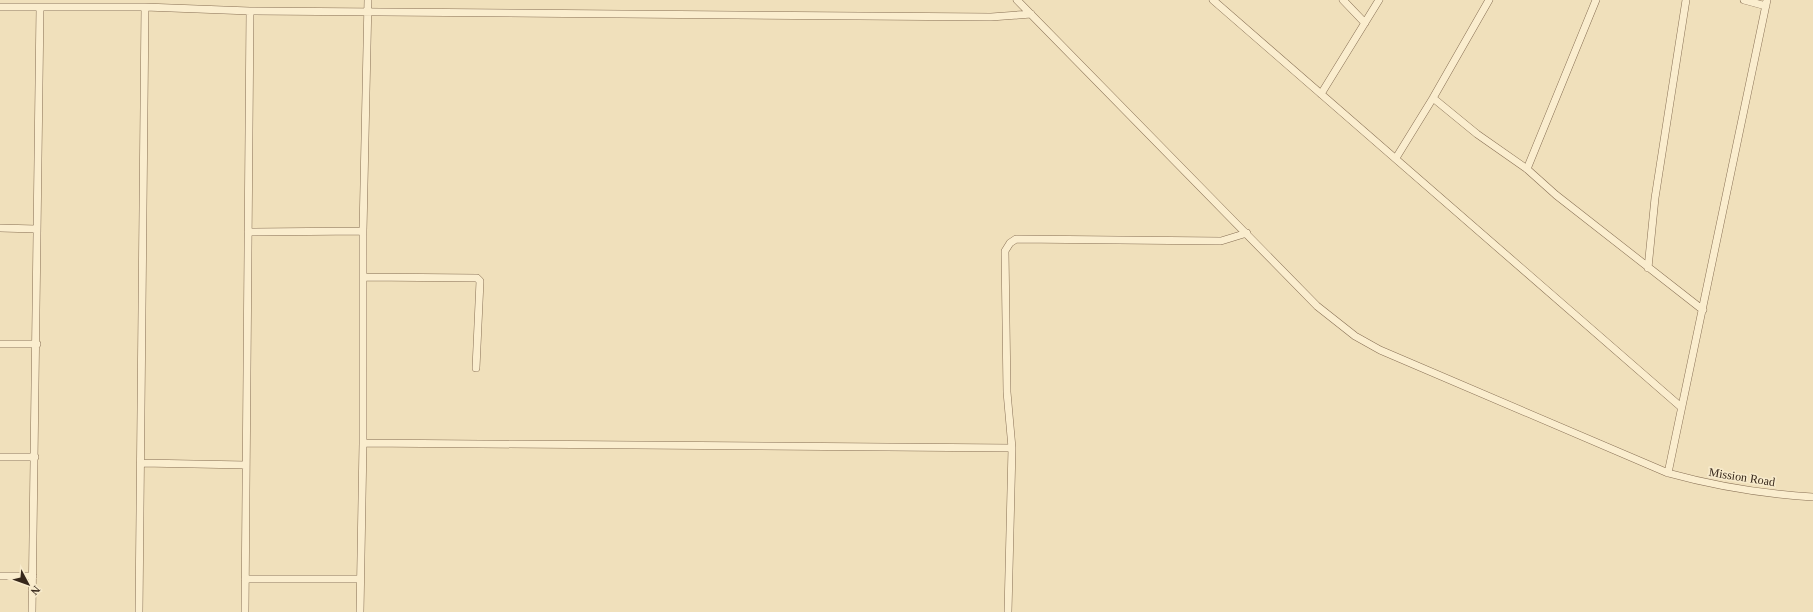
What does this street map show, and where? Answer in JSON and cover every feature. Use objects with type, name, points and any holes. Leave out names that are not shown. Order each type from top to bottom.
[{"type":"street","points":[[98,0],[98,8]]},
{"type":"street","points":[[360,612],[363,443],[363,231],[368,0]]},
{"type":"street","name":"Mission Road","points":[[1017,0],[1317,306],[1355,336],[1380,350],[1442,378],[1668,474],[1746,490],[1813,497]]},
{"type":"street","points":[[1212,0],[1396,158],[1681,407]]},
{"type":"street","points":[[1343,0],[1365,23]]},
{"type":"street","points":[[1321,94],[1379,0]]},
{"type":"street","points":[[1396,158],[1433,98],[1489,0]]},
{"type":"street","points":[[1526,169],[1596,0]]},
{"type":"street","points":[[1648,268],[1655,198],[1686,0]]},
{"type":"street","points":[[1668,474],[1767,3],[1744,0]]},
{"type":"street","points":[[0,7],[145,7],[250,11],[368,10],[991,17],[1031,14]]},
{"type":"street","points":[[139,612],[142,463],[145,7]]},
{"type":"street","points":[[32,612],[40,8]]},
{"type":"street","points":[[245,612],[250,11]]},
{"type":"street","points":[[1433,98],[1477,134],[1526,169],[1556,195],[1703,310]]},
{"type":"street","points":[[0,228],[36,229]]},
{"type":"street","points":[[248,232],[363,231]]},
{"type":"street","points":[[1008,612],[1012,448],[1007,392],[1005,251],[1010,243],[1016,239],[1221,241],[1247,233]]},
{"type":"street","points":[[363,277],[477,278],[480,281],[476,368]]},
{"type":"street","points":[[0,344],[36,344]]},
{"type":"street","points":[[363,443],[1012,448]]},
{"type":"street","points":[[0,457],[35,457]]},
{"type":"street","points":[[142,463],[246,465]]},
{"type":"street","points":[[0,576],[33,576]]},
{"type":"street","points":[[245,578],[360,579]]}]
